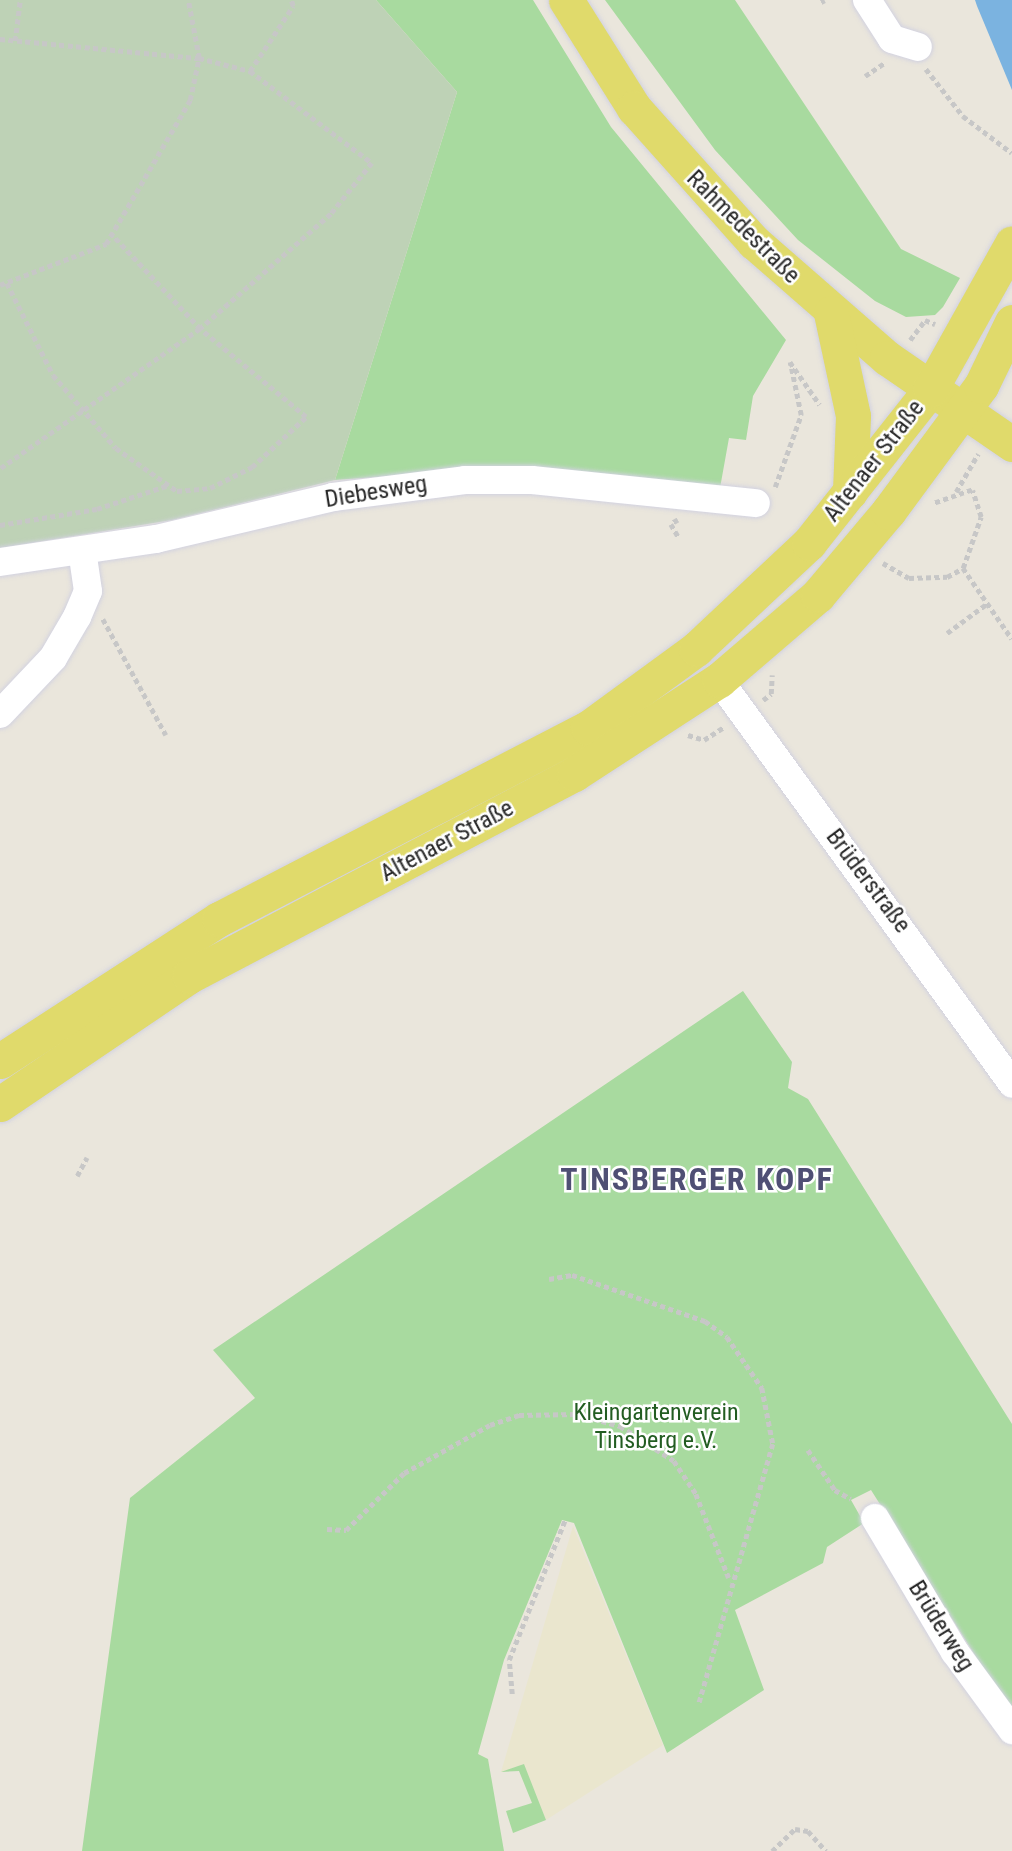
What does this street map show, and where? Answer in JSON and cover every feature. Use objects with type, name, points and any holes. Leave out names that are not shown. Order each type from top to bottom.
[{"type":"main road","name":"Rahmedestraße","points":[[566,0],[634,108],[689,174],[831,313],[930,390],[1012,444]]},
{"type":"main road","name":"Altenaer Straße","points":[[7,1077],[78,1026],[250,922],[298,879],[588,727],[696,649],[809,543],[930,390],[1012,243]]},
{"type":"main road","points":[[831,313],[853,416],[849,492]]},
{"type":"main road","name":"Altenaer Straße","points":[[250,922],[315,908],[574,774],[719,680],[826,586],[963,413],[1012,322]]},
{"type":"main road","points":[[696,649],[719,680]]},
{"type":"main road","points":[[298,879],[315,908]]},
{"type":"street","points":[[867,0],[892,39],[918,47]]},
{"type":"street","name":"Diebesweg","points":[[0,562],[82,550],[333,497],[465,480],[532,480],[756,503]]},
{"type":"street","points":[[0,714],[53,658],[83,603],[82,550]]},
{"type":"street","name":"Brüderstraße","points":[[719,680],[1012,1084]]},
{"type":"street","name":"Brüderweg","points":[[875,1518],[955,1652],[1012,1730]]},
{"type":"path","points":[[15,41],[20,0]]},
{"type":"path","points":[[0,285],[106,244],[190,100],[198,58],[188,0]]},
{"type":"path","points":[[250,71],[293,6],[290,0]]},
{"type":"path","points":[[0,39],[198,58],[250,71],[372,163],[331,214],[200,329],[0,469]]},
{"type":"path","points":[[918,47],[939,93],[1012,153]]},
{"type":"path","points":[[0,525],[97,509],[167,486],[210,488],[252,467],[306,417],[200,329],[111,234]]},
{"type":"path","points":[[6,283],[53,375],[116,448],[167,486]]},
{"type":"path","points":[[756,503],[767,503],[796,440],[801,415],[790,362],[826,414]]},
{"type":"path","points":[[885,565],[909,578],[947,577],[963,568],[981,517],[972,490]]},
{"type":"path","points":[[963,568],[1012,639]]},
{"type":"path","points":[[83,603],[105,621],[166,735]]},
{"type":"path","points":[[947,633],[988,603]]},
{"type":"path","points":[[77,1176],[87,1157]]},
{"type":"path","points":[[549,1279],[572,1275],[705,1321],[727,1337],[762,1388],[773,1444],[730,1580],[699,1704]]},
{"type":"path","points":[[327,1529],[346,1530],[404,1473],[490,1424],[519,1416],[577,1414],[620,1426],[674,1461],[695,1494],[730,1580]]},
{"type":"path","points":[[808,1450],[835,1490],[851,1499]]},
{"type":"path","points":[[512,1693],[509,1660],[565,1520]]},
{"type":"path","points":[[772,1851],[795,1829],[808,1831],[826,1851]]},
{"type":"shaded area","points":[[573,1526],[663,1745],[546,1820],[524,1765],[501,1772]]},
{"type":"green space","points":[[0,0],[376,0],[457,92],[335,480],[172,520],[0,548]]},
{"type":"green space","points":[[376,0],[533,0],[611,127],[786,340],[753,396],[746,440],[729,438],[720,488],[518,467],[335,480],[457,92]]},
{"type":"green space","points":[[605,0],[735,0],[901,249],[960,278],[943,307],[935,315],[906,317],[875,301],[798,240],[715,150]]},
{"type":"green space","name":"Kleingartenverein Tinsberg e.V.","points":[[743,991],[792,1062],[788,1088],[808,1099],[1012,1424],[1012,1714],[871,1490],[851,1500],[864,1523],[827,1547],[823,1563],[735,1610],[764,1690],[667,1753],[574,1523],[562,1520],[504,1660],[478,1754],[488,1759],[504,1851],[82,1851],[130,1498],[255,1398],[213,1350]]},
{"type":"green space","points":[[524,1764],[546,1820],[513,1833],[506,1811],[532,1803],[519,1771],[501,1772]]},
{"type":"water","points":[[975,0],[1012,0],[1012,90],[977,6]]},
{"type":"district","name":"TINSBERGER KOPF","points":[[697,1179]]}]
